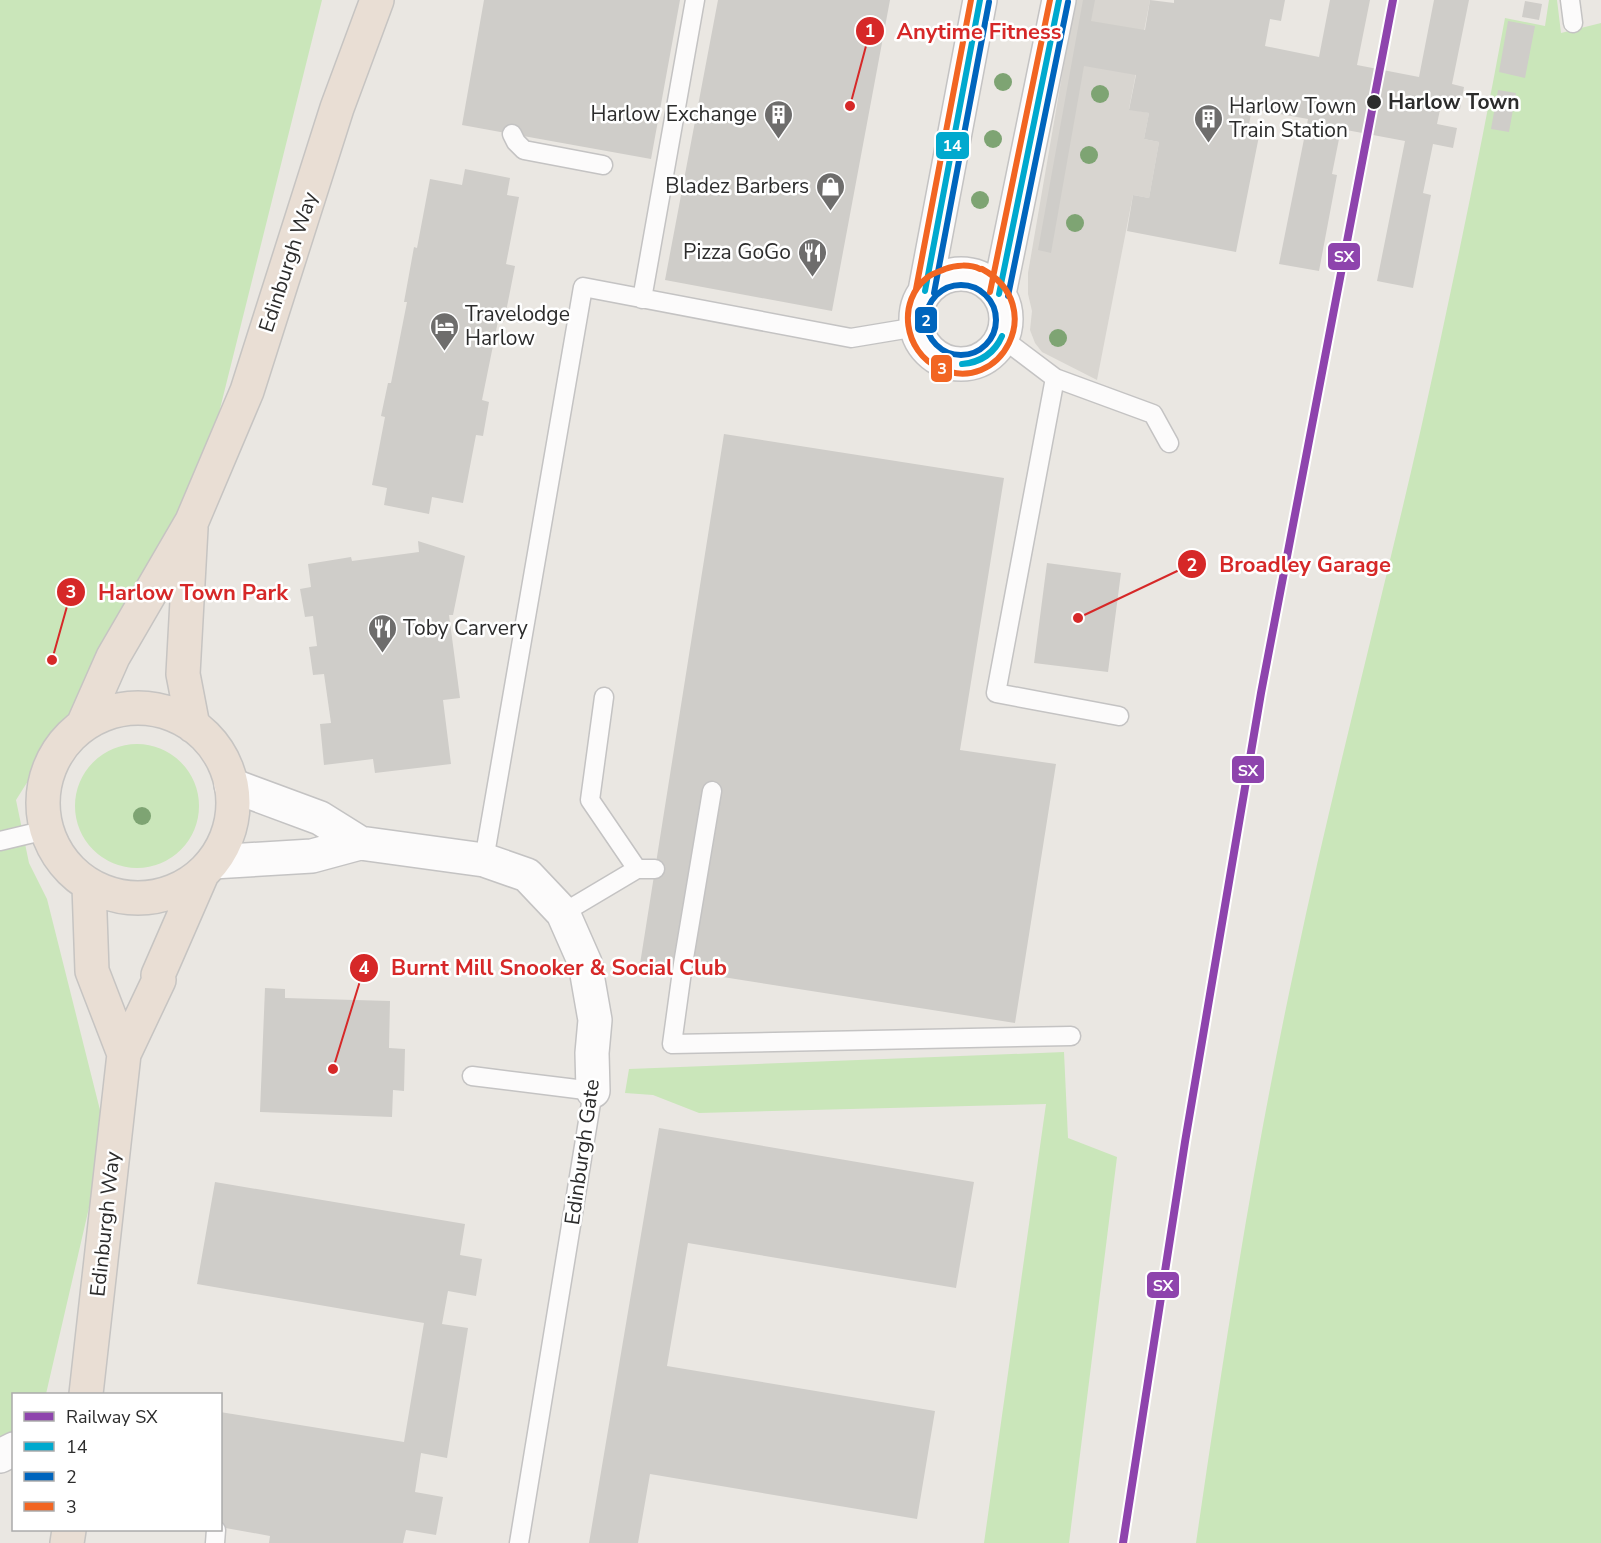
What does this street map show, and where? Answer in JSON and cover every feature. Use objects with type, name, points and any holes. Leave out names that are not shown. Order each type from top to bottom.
[{"type":"highway","name":"Edinburgh Way","points":[[83,725],[113,657],[192,521],[247,391],[337,108],[377,0]]},
{"type":"highway","name":"Edinburgh Way","points":[[192,521],[183,674],[194,726]]},
{"type":"highway","points":[[138,708],[168,712],[194,726],[211,742],[224,762],[231,784],[232,812],[226,838],[208,868],[177,890],[147,898],[117,897],[89,886],[70,871],[56,852],[46,830],[42,800],[48,771],[62,745],[83,725],[110,712],[138,708]]},
{"type":"highway","name":"Edinburgh Way","points":[[86,1393],[124,1054],[208,868]]},
{"type":"highway","name":"Edinburgh Way","points":[[89,886],[92,971],[124,1054]]},
{"type":"street","points":[[925,291],[949,275],[963,274],[977,277],[990,284],[999,294],[1005,309],[1006,324],[1002,338],[994,351],[983,359],[969,363],[955,364],[942,360],[930,352],[922,341],[917,327],[919,302],[925,291],[980,0]]},
{"type":"street","points":[[999,294],[1059,0]]},
{"type":"street","name":"Edinburgh Gate","points":[[231,784],[320,818],[360,843]]},
{"type":"street","name":"Edinburgh Gate","points":[[208,868],[312,856],[360,843],[484,860],[527,875],[563,913],[585,963],[595,1020],[592,1053],[593,1091]]},
{"type":"lane","points":[[642,299],[695,0]]},
{"type":"lane","points":[[1570,0],[1573,23]]},
{"type":"lane","points":[[512,134],[524,150],[603,165]]},
{"type":"lane","points":[[484,860],[584,287],[851,338],[917,327]]},
{"type":"lane","points":[[1002,338],[1055,378],[1154,414],[1169,443]]},
{"type":"lane","points":[[1055,378],[996,693],[1119,716]]},
{"type":"lane","points":[[563,913],[646,869],[590,800],[604,697]]},
{"type":"lane","points":[[712,791],[672,1044],[1071,1036]]},
{"type":"lane","points":[[0,841],[46,830]]},
{"type":"lane","points":[[472,1076],[593,1091]]},
{"type":"lane","name":"Edinburgh Gate","points":[[519,1543],[593,1091]]},
{"type":"green space","points":[[0,0],[322,0],[192,521],[16,800],[29,863],[47,899],[106,1134],[46,1393],[12,1393],[12,1438],[0,1444]]},
{"type":"green space","points":[[1549,0],[1557,0],[1561,33],[1601,23],[1601,1543],[1196,1543],[1241,1253],[1280,1037],[1325,830],[1422,424],[1486,120],[1505,18],[1545,26]]},
{"type":"green space","points":[[137,744],[161,749],[181,762],[194,782],[199,806],[194,830],[181,850],[161,863],[137,868],[113,863],[93,850],[80,830],[75,806],[80,782],[93,762],[113,749]]},
{"type":"green space","points":[[1064,1052],[1068,1138],[1117,1157],[1069,1543],[984,1543],[1046,1104],[699,1113],[653,1095],[625,1093],[629,1069]]},
{"type":"shaded area","points":[[1075,0],[1150,0],[1129,109],[1149,113],[1144,139],[1159,142],[1149,198],[1133,195],[1097,380],[1042,352],[1035,343],[1030,330],[1032,311],[1028,294],[1028,273]]},
{"type":"building","points":[[484,0],[680,0],[651,159],[462,125]]},
{"type":"building","name":"Harlow Exchange","points":[[718,0],[890,0],[832,311],[665,280]]},
{"type":"building","name":"Harlow Town Train Station","points":[[1083,0],[1095,0],[1091,21],[1145,30],[1150,0],[1174,3],[1174,0],[1285,0],[1281,21],[1270,19],[1265,46],[1319,57],[1330,0],[1370,0],[1357,65],[1419,77],[1434,0],[1469,0],[1452,84],[1464,87],[1460,109],[1441,105],[1437,124],[1457,128],[1453,148],[1433,144],[1423,193],[1431,195],[1413,288],[1377,281],[1405,141],[1341,129],[1332,174],[1337,175],[1319,271],[1279,264],[1308,119],[1252,109],[1247,134],[1259,136],[1236,252],[1127,231],[1133,195],[1149,198],[1159,142],[1144,139],[1149,113],[1129,110],[1136,75],[1084,66],[1051,253],[1038,250]]},
{"type":"building","points":[[1525,1],[1542,4],[1539,20],[1522,17]]},
{"type":"building","points":[[1508,21],[1535,26],[1525,78],[1499,72]]},
{"type":"building","points":[[1498,90],[1516,93],[1509,132],[1491,129]]},
{"type":"building","name":"Travelodge Harlow","points":[[465,169],[510,178],[507,195],[519,197],[506,264],[515,266],[504,322],[498,321],[482,400],[489,402],[483,436],[476,435],[463,503],[432,497],[429,514],[384,505],[387,488],[372,485],[385,417],[381,416],[388,383],[391,383],[407,302],[404,302],[414,247],[417,248],[430,179],[462,185]]},
{"type":"building","points":[[724,434],[1004,478],[960,750],[1056,764],[1015,1023],[640,964]]},
{"type":"building","name":"Toby Carvery","points":[[418,541],[465,556],[453,615],[449,615],[460,698],[443,700],[451,764],[375,773],[373,759],[324,765],[320,724],[331,723],[324,674],[313,675],[309,647],[317,646],[313,616],[305,617],[300,589],[311,587],[308,564],[351,557],[352,561],[419,552]]},
{"type":"building","points":[[1047,563],[1121,573],[1108,672],[1034,663]]},
{"type":"building","points":[[265,988],[285,989],[285,998],[390,1001],[389,1048],[405,1049],[404,1091],[393,1090],[392,1117],[260,1112]]},
{"type":"building","points":[[659,1128],[974,1182],[956,1288],[688,1243],[667,1366],[935,1411],[917,1519],[650,1474],[638,1543],[589,1543]]},
{"type":"building","points":[[215,1182],[465,1224],[460,1255],[482,1259],[476,1296],[448,1291],[442,1324],[468,1328],[447,1458],[421,1453],[415,1492],[443,1497],[436,1535],[406,1530],[403,1543],[269,1543],[270,1536],[222,1527],[222,1412],[404,1442],[424,1323],[197,1284]]},
{"type":"rail line","name":"SX","points":[[1123,1543],[1185,1142],[1261,693],[1393,0]]},
{"type":"transit line","name":"3","points":[[916,289],[971,0]]},
{"type":"transit line","name":"14","points":[[925,291],[980,0]]},
{"type":"transit line","name":"3","points":[[990,292],[1050,0]]},
{"type":"transit line","name":"14","points":[[999,294],[1059,0]]},
{"type":"transit line","name":"2","points":[[934,293],[989,2]]},
{"type":"transit line","name":"2","points":[[1008,296],[1068,2]]},
{"type":"transit line","name":"3","points":[[980,269],[972,266],[958,266],[934,274],[918,287],[911,299],[908,325],[912,339],[927,360],[939,368],[961,374],[981,370],[997,359],[1009,343],[1014,324],[1013,304],[1002,285],[982,269]]},
{"type":"transit line","name":"2","points":[[961,285],[974,288],[986,295],[993,307],[996,320],[993,333],[986,345],[974,352],[961,355],[948,352],[936,345],[929,333],[926,320],[929,307],[936,295],[948,288],[961,285]]},
{"type":"transit line","name":"14","points":[[962,364],[975,362],[987,356],[1002,336]]},
{"type":"transit line","name":"14","points":[[962,364],[986,356],[1002,336]]},
{"type":"place","name":"Harlow Town","points":[[1374,102]]},
{"type":"place","name":"Anytime Fitness","points":[[850,106]]},
{"type":"place","name":"Harlow Exchange","points":[[778,140]]},
{"type":"place","name":"Harlow Town Train Station","points":[[1208,144]]},
{"type":"place","name":"Bladez Barbers","points":[[830,212]]},
{"type":"place","name":"Pizza GoGo","points":[[812,278]]},
{"type":"place","name":"Travelodge Harlow","points":[[444,352]]},
{"type":"place","name":"Broadley Garage","points":[[1078,618]]},
{"type":"place","name":"Toby Carvery","points":[[382,654]]},
{"type":"place","name":"Harlow Town Park","points":[[52,660]]},
{"type":"place","name":"Burnt Mill Snooker & Social Club","points":[[333,1069]]}]
